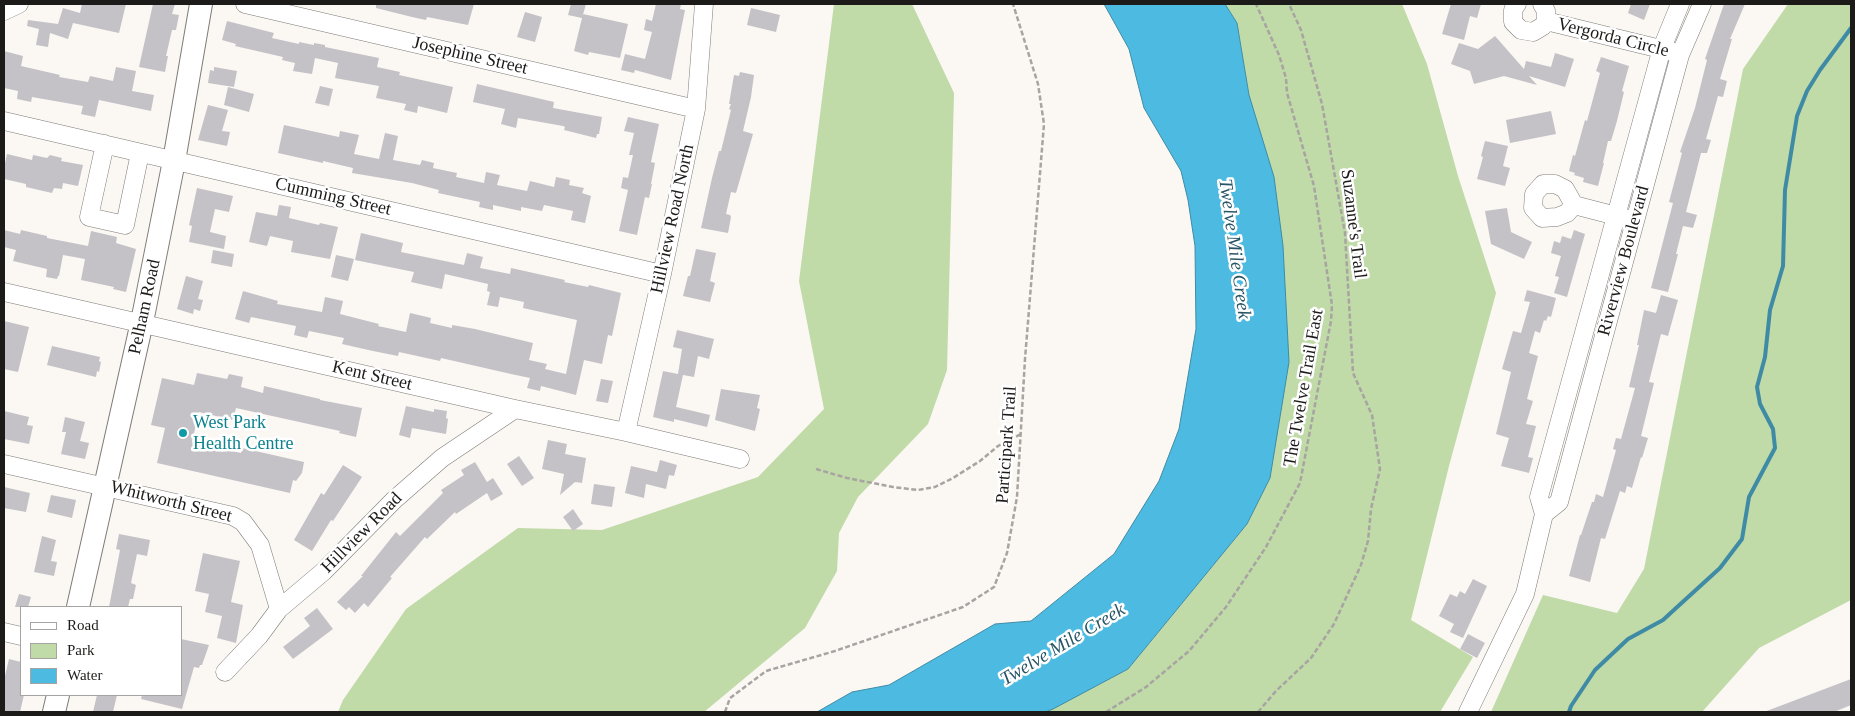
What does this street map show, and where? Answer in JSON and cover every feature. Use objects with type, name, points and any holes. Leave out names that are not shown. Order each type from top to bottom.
[{"type":"main road","name":"Pelham Road","points":[[78,606],[142,322],[174,160],[201,4]]},
{"type":"main road","points":[[54,712],[58,696]]},
{"type":"street","points":[[4,11],[19,4]]},
{"type":"street","name":"Josephine Street","points":[[245,4],[696,109]]},
{"type":"street","name":"Hillview Road North","points":[[626,432],[662,274],[696,109],[704,4]]},
{"type":"street","name":"Vergorda Circle","points":[[1517,4],[1512,16],[1516,27],[1532,32],[1538,30],[1546,21],[1546,11],[1542,4]]},
{"type":"street","name":"Riverview Boulevard","points":[[1468,712],[1525,594],[1544,514],[1539,497],[1662,48],[1680,4]]},
{"type":"street","name":"Riverview Boulevard","points":[[1544,514],[1559,502],[1680,55],[1702,4]]},
{"type":"street","name":"Vergorda Circle","points":[[1546,21],[1662,48],[1680,55]]},
{"type":"street","name":"Cumming Street","points":[[4,121],[662,274]]},
{"type":"street","points":[[105,144],[89,217],[125,225],[140,153]]},
{"type":"street","points":[[1574,205],[1635,221]]},
{"type":"street","name":"Kent Street","points":[[4,292],[740,459]]},
{"type":"street","points":[[1567,393],[1587,399]]},
{"type":"street","name":"Hillview Road","points":[[225,672],[259,636],[279,609],[324,571],[394,500],[442,458],[515,409]]},
{"type":"street","name":"Whitworth Street","points":[[4,464],[233,516],[243,522],[260,545],[279,609]]},
{"type":"street","points":[[4,632],[20,636]]},
{"type":"path","name":"Participark Trail","points":[[725,712],[730,698],[766,671],[834,651],[963,607],[994,587],[1007,553],[1016,506],[1044,124],[1038,84],[1013,4]]},
{"type":"path","name":"The Twelve Trail East","points":[[1106,712],[1146,687],[1189,651],[1226,607],[1266,547],[1300,483],[1331,321],[1332,305],[1314,186],[1287,93],[1286,78],[1279,55],[1256,4]]},
{"type":"path","name":"Suzanne's Trail","points":[[1258,712],[1276,691],[1311,658],[1334,624],[1361,565],[1368,541],[1371,509],[1380,469],[1372,415],[1353,373],[1345,232],[1322,104],[1301,30],[1289,4]]},
{"type":"path","points":[[816,469],[847,478],[918,490],[934,487],[953,478],[980,461],[998,446],[1021,434]]},
{"type":"green space","points":[[834,4],[912,4],[954,93],[947,370],[928,424],[858,497],[839,533],[837,571],[805,628],[704,712],[338,712],[343,700],[406,609],[518,528],[602,530],[758,477],[824,409],[799,281]]},
{"type":"green space","points":[[1225,4],[1402,4],[1427,64],[1458,176],[1496,293],[1449,466],[1411,620],[1473,657],[1440,712],[1045,712],[1128,669],[1247,524],[1270,478],[1249,95],[1237,23]]},
{"type":"green space","points":[[1788,4],[1851,4],[1851,600],[1759,648],[1702,712],[1491,712],[1543,595],[1617,613],[1644,569],[1743,69]]},
{"type":"water","name":"Twelve Mile Creek","points":[[1104,4],[1225,4],[1237,23],[1249,95],[1274,177],[1283,246],[1289,362],[1270,478],[1247,524],[1128,669],[1053,709],[1045,712],[817,712],[852,692],[889,685],[995,624],[1031,621],[1114,554],[1159,481],[1179,429],[1196,329],[1195,246],[1188,200],[1181,171],[1144,108],[1129,49]]},
{"type":"building","points":[[82,4],[126,4],[119,33],[73,23],[68,39],[50,33],[48,47],[36,45],[39,29],[27,26],[28,20],[58,24],[63,8],[80,13]]},
{"type":"building","points":[[153,4],[175,4],[172,14],[179,15],[176,30],[172,30],[166,56],[168,56],[165,72],[139,67]]},
{"type":"building","points":[[376,4],[474,4],[468,25],[427,17],[426,20],[412,17],[376,8]]},
{"type":"building","points":[[571,4],[586,4],[582,18],[568,15]]},
{"type":"building","points":[[656,4],[681,4],[680,9],[685,10],[671,80],[635,70],[634,73],[621,70],[625,54],[645,59],[652,32],[644,30],[646,19],[652,21]]},
{"type":"building","points":[[1451,4],[1481,4],[1477,18],[1470,16],[1464,40],[1442,34]]},
{"type":"building","points":[[1631,4],[1650,4],[1644,20],[1628,13]]},
{"type":"building","points":[[1724,4],[1745,4],[1730,39],[1732,39],[1720,79],[1727,81],[1723,97],[1718,96],[1706,139],[1711,140],[1707,153],[1701,153],[1686,212],[1697,215],[1693,228],[1683,226],[1668,292],[1651,288],[1673,203],[1669,202],[1682,153],[1680,152],[1695,108],[1707,60],[1705,59]]},
{"type":"building","points":[[751,8],[780,15],[776,32],[747,25]]},
{"type":"building","points":[[525,12],[542,17],[535,42],[517,37]]},
{"type":"building","points":[[583,14],[628,24],[620,58],[589,52],[588,55],[574,51]]},
{"type":"building","points":[[227,21],[274,33],[272,38],[299,44],[299,42],[325,45],[325,47],[379,58],[377,67],[400,72],[399,75],[453,87],[447,113],[418,106],[417,113],[404,110],[406,104],[376,98],[379,86],[335,78],[338,63],[315,58],[312,74],[293,71],[295,63],[282,60],[283,57],[235,46],[236,44],[222,40]]},
{"type":"building","points":[[1495,36],[1524,69],[1526,61],[1551,67],[1555,53],[1574,59],[1565,87],[1529,76],[1537,85],[1504,76],[1474,84],[1470,71],[1451,64],[1459,43],[1478,49]]},
{"type":"building","points":[[4,51],[23,56],[21,66],[60,75],[59,77],[88,82],[90,76],[113,81],[116,67],[136,71],[132,91],[154,95],[151,111],[99,100],[95,117],[81,114],[83,106],[32,97],[31,102],[17,99],[18,91],[4,88]]},
{"type":"building","points":[[1601,57],[1629,66],[1622,91],[1624,92],[1617,121],[1611,141],[1608,141],[1598,186],[1583,182],[1584,178],[1574,175],[1575,173],[1569,171],[1585,120],[1587,121],[1600,73],[1596,71]]},
{"type":"building","points":[[214,67],[237,71],[234,87],[208,83],[210,70],[214,71]]},
{"type":"building","points":[[740,72],[754,75],[743,131],[753,134],[736,193],[731,192],[726,214],[731,217],[728,233],[701,228],[712,178],[731,110],[729,109],[731,104],[729,104],[734,75],[739,76]]},
{"type":"building","points":[[477,84],[554,102],[553,108],[602,117],[599,134],[597,134],[596,138],[564,130],[565,127],[563,126],[518,118],[516,128],[501,124],[505,109],[473,102]]},
{"type":"building","points":[[320,86],[333,89],[329,106],[315,103]]},
{"type":"building","points":[[228,87],[254,94],[249,112],[224,105]]},
{"type":"building","points":[[208,105],[228,110],[222,131],[230,132],[227,146],[198,140]]},
{"type":"building","points":[[1551,111],[1556,134],[1510,143],[1506,120]]},
{"type":"building","points":[[628,117],[659,124],[651,162],[655,163],[652,184],[649,198],[645,197],[637,235],[619,231],[628,190],[621,188],[623,177],[628,178],[633,155],[629,155],[634,133],[624,131]]},
{"type":"building","points":[[284,125],[339,137],[340,131],[359,135],[354,154],[379,159],[385,133],[398,136],[393,160],[420,165],[422,160],[434,163],[433,168],[457,173],[456,177],[484,183],[486,172],[500,175],[497,185],[527,191],[530,181],[554,187],[556,177],[570,180],[569,185],[584,188],[582,193],[591,196],[585,223],[571,220],[573,211],[544,205],[542,211],[521,207],[521,211],[493,205],[493,210],[479,207],[480,202],[438,193],[439,190],[412,183],[352,173],[353,168],[278,153]]},
{"type":"building","points":[[1485,141],[1508,146],[1503,166],[1510,168],[1505,186],[1477,179]]},
{"type":"building","points":[[7,154],[32,160],[33,155],[47,158],[50,155],[62,158],[61,161],[83,165],[78,186],[63,183],[62,189],[54,188],[52,193],[26,187],[26,184],[4,179]]},
{"type":"building","points":[[197,188],[233,196],[229,212],[215,209],[210,232],[226,236],[224,249],[189,242],[192,226],[189,225]]},
{"type":"building","points":[[279,205],[291,207],[289,218],[338,227],[330,259],[291,252],[293,241],[270,236],[267,246],[249,242],[256,212],[277,216]]},
{"type":"building","points":[[1507,208],[1511,232],[1532,242],[1524,259],[1491,244],[1485,211]]},
{"type":"building","points":[[4,230],[20,234],[21,230],[47,236],[47,238],[88,246],[91,231],[117,237],[116,243],[136,249],[126,292],[113,289],[114,287],[81,280],[85,259],[63,255],[57,279],[46,277],[47,269],[13,261],[16,250],[4,247]]},
{"type":"building","points":[[1574,230],[1585,234],[1567,297],[1554,293],[1559,277],[1555,276],[1561,256],[1551,253],[1554,241],[1560,243],[1562,236],[1571,239]]},
{"type":"building","points":[[361,233],[403,243],[401,252],[464,265],[467,253],[483,257],[480,268],[510,274],[511,268],[565,280],[564,282],[588,287],[589,285],[621,293],[612,336],[608,335],[602,364],[584,360],[576,395],[541,386],[540,391],[527,388],[530,378],[441,358],[440,361],[399,352],[398,356],[373,351],[342,344],[344,338],[309,331],[307,338],[294,335],[296,326],[251,317],[249,323],[235,319],[243,291],[278,301],[277,304],[322,312],[325,297],[343,301],[340,314],[379,324],[378,326],[406,332],[410,313],[431,318],[430,323],[452,328],[452,325],[475,329],[533,343],[529,360],[547,364],[545,369],[566,374],[577,320],[523,308],[524,302],[500,297],[498,307],[487,305],[490,292],[487,291],[488,284],[445,274],[442,289],[411,282],[414,272],[355,260]]},
{"type":"building","points":[[696,249],[716,253],[710,281],[715,283],[710,302],[683,296]]},
{"type":"building","points":[[213,250],[234,254],[232,267],[211,263]]},
{"type":"building","points":[[336,255],[354,259],[348,281],[331,277]]},
{"type":"building","points":[[186,276],[203,281],[198,299],[203,300],[200,311],[194,309],[193,314],[177,309]]},
{"type":"building","points":[[1527,290],[1556,298],[1551,317],[1548,316],[1546,321],[1544,320],[1540,333],[1535,331],[1529,353],[1538,356],[1527,399],[1533,401],[1526,424],[1536,426],[1528,457],[1533,458],[1529,473],[1501,466],[1509,438],[1496,434],[1511,372],[1502,369],[1513,331],[1521,333],[1530,302],[1524,301]]},
{"type":"building","points":[[1661,295],[1678,300],[1668,336],[1661,334],[1649,382],[1654,383],[1641,436],[1648,438],[1642,458],[1632,488],[1627,486],[1625,493],[1620,491],[1605,539],[1601,538],[1590,582],[1569,576],[1580,535],[1592,502],[1594,502],[1596,494],[1603,497],[1616,450],[1613,449],[1616,438],[1621,439],[1635,388],[1629,387],[1639,345],[1637,345],[1644,310],[1656,313]]},
{"type":"building","points":[[4,321],[29,327],[18,372],[4,369]]},
{"type":"building","points":[[677,330],[714,339],[709,359],[698,356],[694,377],[683,375],[676,407],[710,415],[707,427],[674,419],[674,422],[653,417],[663,371],[678,374],[682,349],[673,347]]},
{"type":"building","points":[[52,346],[100,357],[99,372],[97,371],[96,377],[47,365]]},
{"type":"building","name":"West Park Health Centre","points":[[197,373],[227,379],[229,374],[243,377],[241,387],[263,393],[264,386],[362,408],[356,437],[339,433],[340,431],[236,408],[233,420],[199,412],[192,442],[241,453],[242,448],[304,462],[302,473],[296,481],[293,480],[290,493],[157,463],[165,428],[151,425],[162,378],[194,385]]},
{"type":"building","points":[[601,379],[613,381],[608,403],[596,401]]},
{"type":"building","points":[[721,389],[760,395],[757,408],[760,409],[755,431],[715,420]]},
{"type":"building","points":[[406,406],[434,412],[434,409],[447,411],[446,434],[412,428],[410,438],[399,435]]},
{"type":"building","points":[[4,411],[29,417],[27,425],[33,426],[29,444],[4,439]]},
{"type":"building","points":[[65,417],[85,422],[80,441],[89,443],[85,459],[61,454],[66,432],[62,432]]},
{"type":"building","points":[[548,440],[567,444],[565,454],[586,458],[582,483],[575,482],[560,495],[564,474],[542,469]]},
{"type":"building","points":[[519,456],[534,478],[522,486],[507,464]]},
{"type":"building","points":[[660,460],[677,465],[674,476],[669,475],[666,489],[646,484],[644,498],[625,493],[631,466],[657,472]]},
{"type":"building","points":[[475,462],[487,482],[493,478],[503,494],[491,501],[487,493],[456,514],[455,512],[427,539],[425,537],[390,577],[392,578],[368,607],[364,603],[355,613],[349,607],[346,610],[337,602],[363,576],[361,576],[396,532],[400,536],[443,493],[441,490],[464,475],[461,470]]},
{"type":"building","points":[[343,465],[362,477],[333,521],[331,520],[312,551],[294,540],[321,493],[324,495]]},
{"type":"building","points":[[594,484],[615,487],[612,507],[591,504]]},
{"type":"building","points":[[4,487],[30,493],[26,512],[4,508]]},
{"type":"building","points":[[51,495],[76,500],[72,518],[47,512]]},
{"type":"building","points":[[573,509],[583,524],[573,531],[563,517]]},
{"type":"building","points":[[119,534],[150,540],[147,556],[137,554],[131,583],[136,585],[133,599],[130,599],[128,606],[109,606],[120,550],[116,549]]},
{"type":"building","points":[[42,536],[56,540],[51,561],[57,562],[54,576],[34,572]]},
{"type":"building","points":[[203,553],[240,561],[231,602],[243,605],[236,643],[217,638],[222,616],[205,612],[209,594],[195,591]]},
{"type":"building","points":[[1473,579],[1487,586],[1463,638],[1450,632],[1454,624],[1439,616],[1450,594],[1457,597],[1460,591],[1465,594]]},
{"type":"building","points":[[19,594],[31,597],[28,606],[15,607]]},
{"type":"building","points":[[317,608],[333,629],[293,659],[283,647],[310,626],[304,618]]},
{"type":"building","points":[[1468,634],[1485,643],[1477,658],[1460,649]]},
{"type":"building","points":[[182,639],[209,645],[202,665],[199,668],[194,667],[182,709],[141,699],[142,696],[182,696]]},
{"type":"building","points":[[9,659],[20,662],[20,696],[24,696],[20,712],[4,712],[4,680]]},
{"type":"building","points":[[1851,679],[1851,705],[1834,712],[1764,712]]},
{"type":"building","points":[[97,696],[117,696],[113,712],[93,712]]},
{"type":"waterway","points":[[1569,712],[1595,670],[1628,639],[1663,620],[1720,568],[1742,539],[1749,497],[1775,448],[1773,429],[1760,404],[1757,387],[1765,357],[1770,310],[1783,266],[1785,190],[1797,116],[1807,91],[1851,28]]},
{"type":"place","name":"West Park Health Centre","points":[[183,433]]}]
